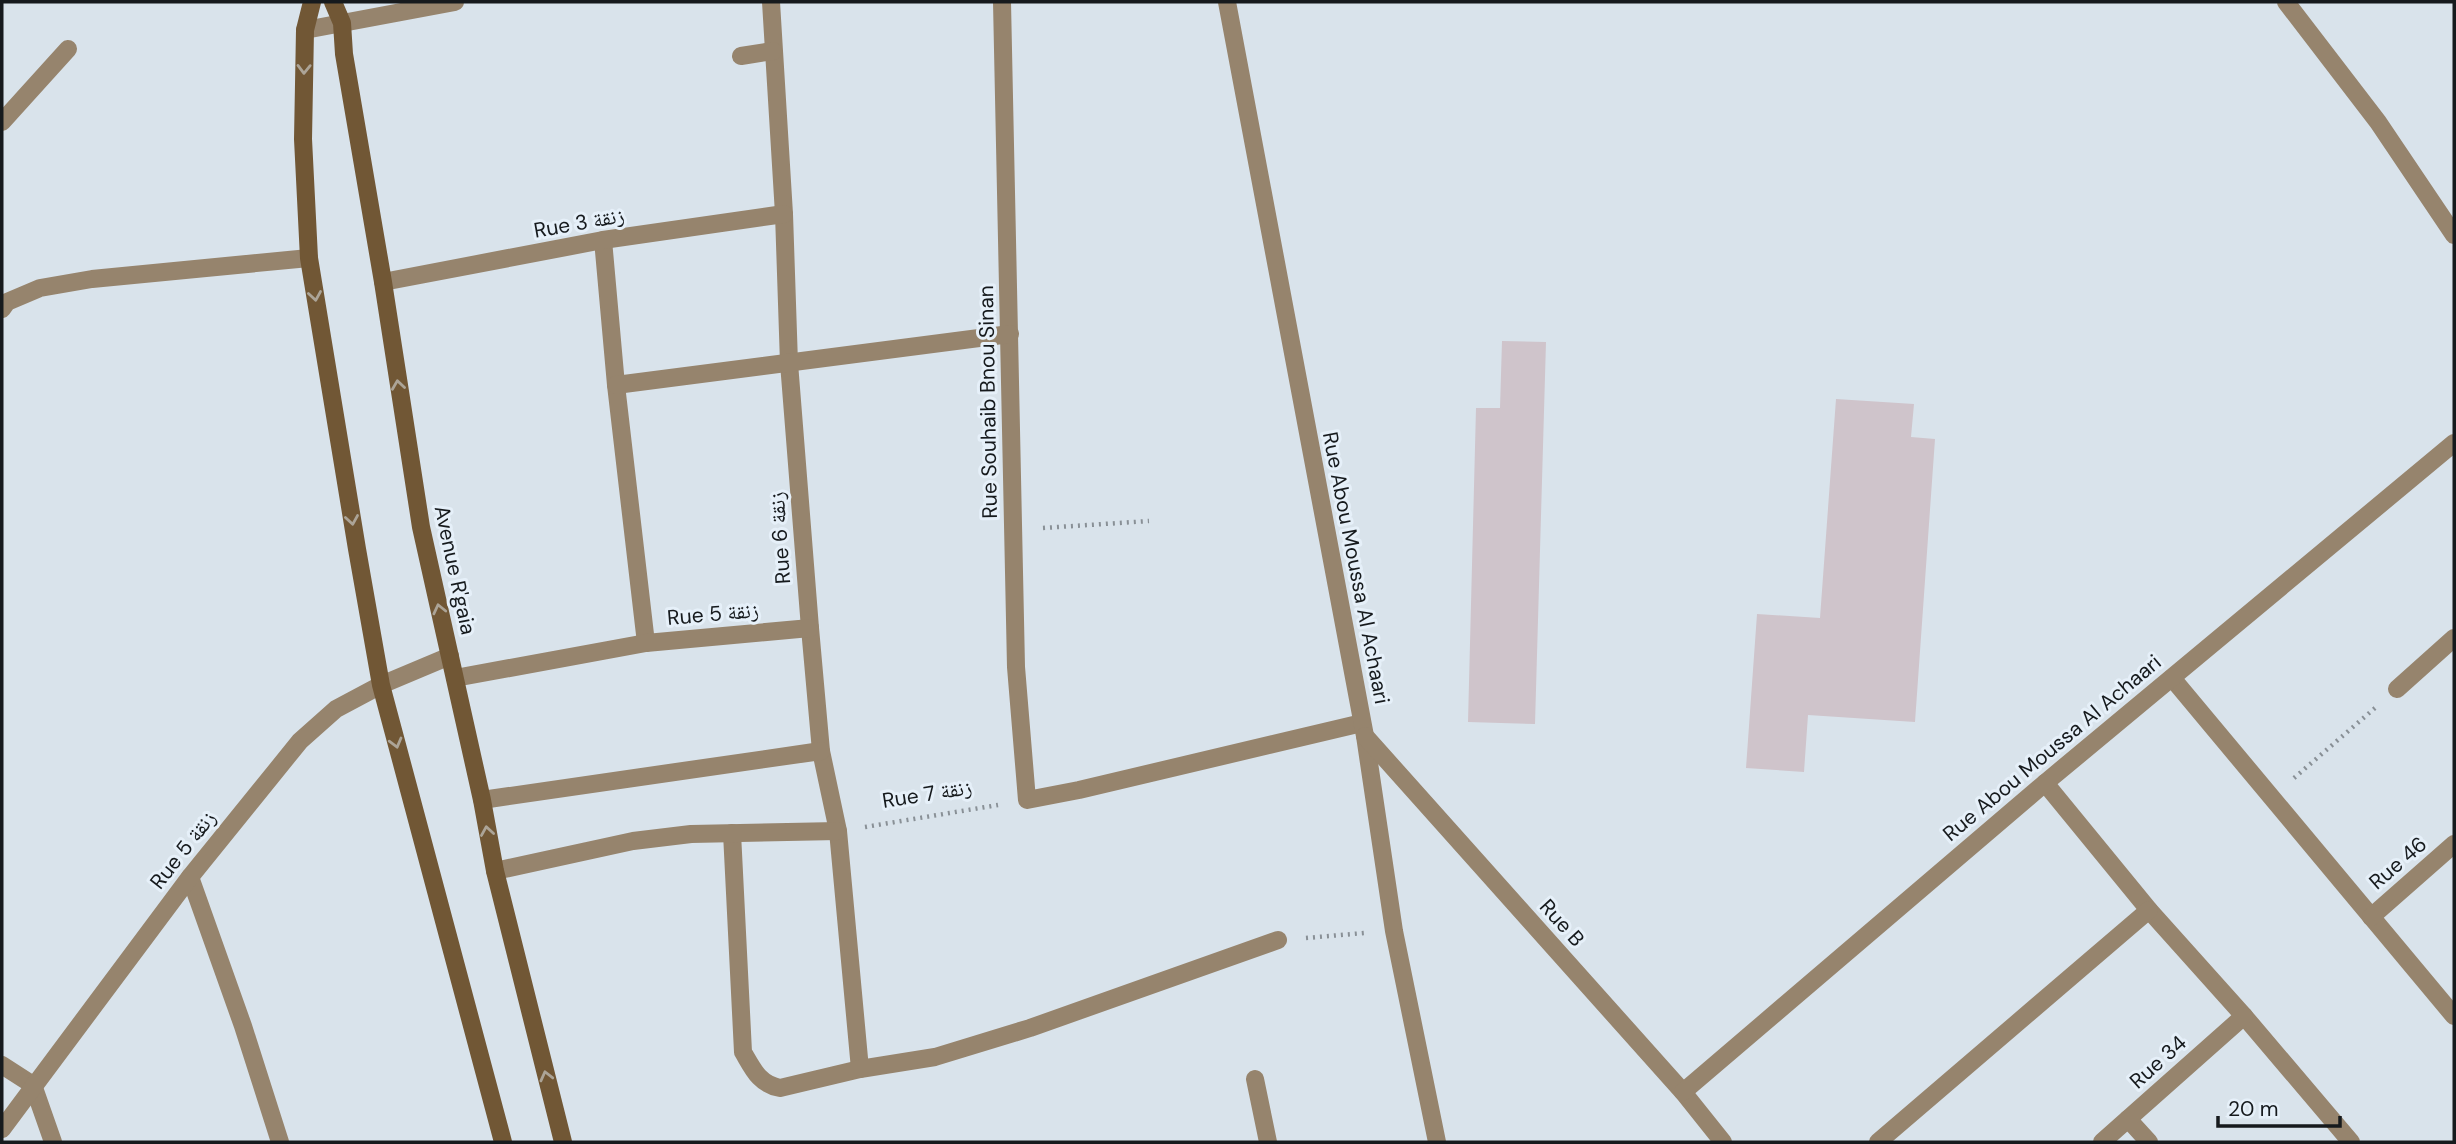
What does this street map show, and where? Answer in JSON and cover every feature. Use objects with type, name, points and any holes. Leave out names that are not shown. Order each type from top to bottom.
[{"type":"street","points":[[312,2],[305,30],[303,139],[309,258],[381,685],[503,1142]]},
{"type":"street","name":"Avenue R'gaia","points":[[333,2],[342,23],[344,54],[421,527],[482,800],[495,872],[563,1142]]},
{"type":"street","points":[[305,30],[455,2]]},
{"type":"street","name":"Rue 6 زنقة","points":[[771,2],[784,214],[789,363],[810,628],[821,751],[838,831],[860,1069]]},
{"type":"street","name":"Rue Souhaib Bnou Sinan","points":[[1002,2],[1016,667],[1027,800]]},
{"type":"street","name":"Rue Abou Moussa Al Achaari","points":[[1227,2],[1363,729],[1394,931],[1437,1142]]},
{"type":"street","points":[[2286,2],[2378,122],[2454,233]]},
{"type":"street","points":[[2,122],[68,50]]},
{"type":"street","points":[[741,55],[773,51]]},
{"type":"street","name":"Rue 3 زنقة","points":[[383,282],[603,240],[784,214]]},
{"type":"street","points":[[603,240],[616,385],[646,643]]},
{"type":"street","points":[[2,309],[7,302],[40,288],[92,279],[309,258]]},
{"type":"street","points":[[616,385],[1010,334]]},
{"type":"street","name":"Rue Abou Moussa Al Achaari","points":[[1683,1092],[2045,783],[2454,443]]},
{"type":"street","name":"Rue 5 زنقة","points":[[455,678],[646,643],[810,628]]},
{"type":"street","points":[[2397,689],[2454,638]]},
{"type":"street","name":"Rue 5 زنقة","points":[[2,1129],[190,877],[300,741],[336,709],[381,685],[450,656]]},
{"type":"street","points":[[2172,678],[2454,1016]]},
{"type":"street","points":[[1027,800],[1363,729]]},
{"type":"street","name":"Rue B","points":[[1363,729],[1683,1092],[1723,1142]]},
{"type":"street","points":[[482,800],[821,751]]},
{"type":"street","points":[[2045,783],[2150,910],[2351,1142]]},
{"type":"street","points":[[495,872],[633,841],[691,834],[838,831]]},
{"type":"street","points":[[732,833],[743,1052],[757,1078],[769,1086],[779,1088],[860,1069],[935,1057],[1030,1027],[1278,940]]},
{"type":"street","name":"Rue 46","points":[[2371,916],[2454,844]]},
{"type":"street","points":[[190,877],[243,1026],[279,1142]]},
{"type":"street","points":[[1878,1142],[2150,910]]},
{"type":"street","name":"Rue 34","points":[[2102,1142],[2244,1016]]},
{"type":"street","points":[[2,1065],[33,1085],[53,1142]]},
{"type":"street","points":[[1255,1079],[1268,1142]]},
{"type":"street","points":[[2128,1119],[2149,1142]]},
{"type":"path","points":[[1014,530],[1149,521]]},
{"type":"path","points":[[2272,797],[2397,689]]},
{"type":"path","name":"Rue 7 زنقة","points":[[838,831],[1027,800]]},
{"type":"path","points":[[1278,940],[1394,931]]},
{"type":"building","points":[[1502,341],[1546,342],[1535,724],[1468,722],[1476,408],[1500,408]]},
{"type":"building","points":[[1836,399],[1914,404],[1911,437],[1935,439],[1915,722],[1808,715],[1804,772],[1746,768],[1757,614],[1820,618]]}]
